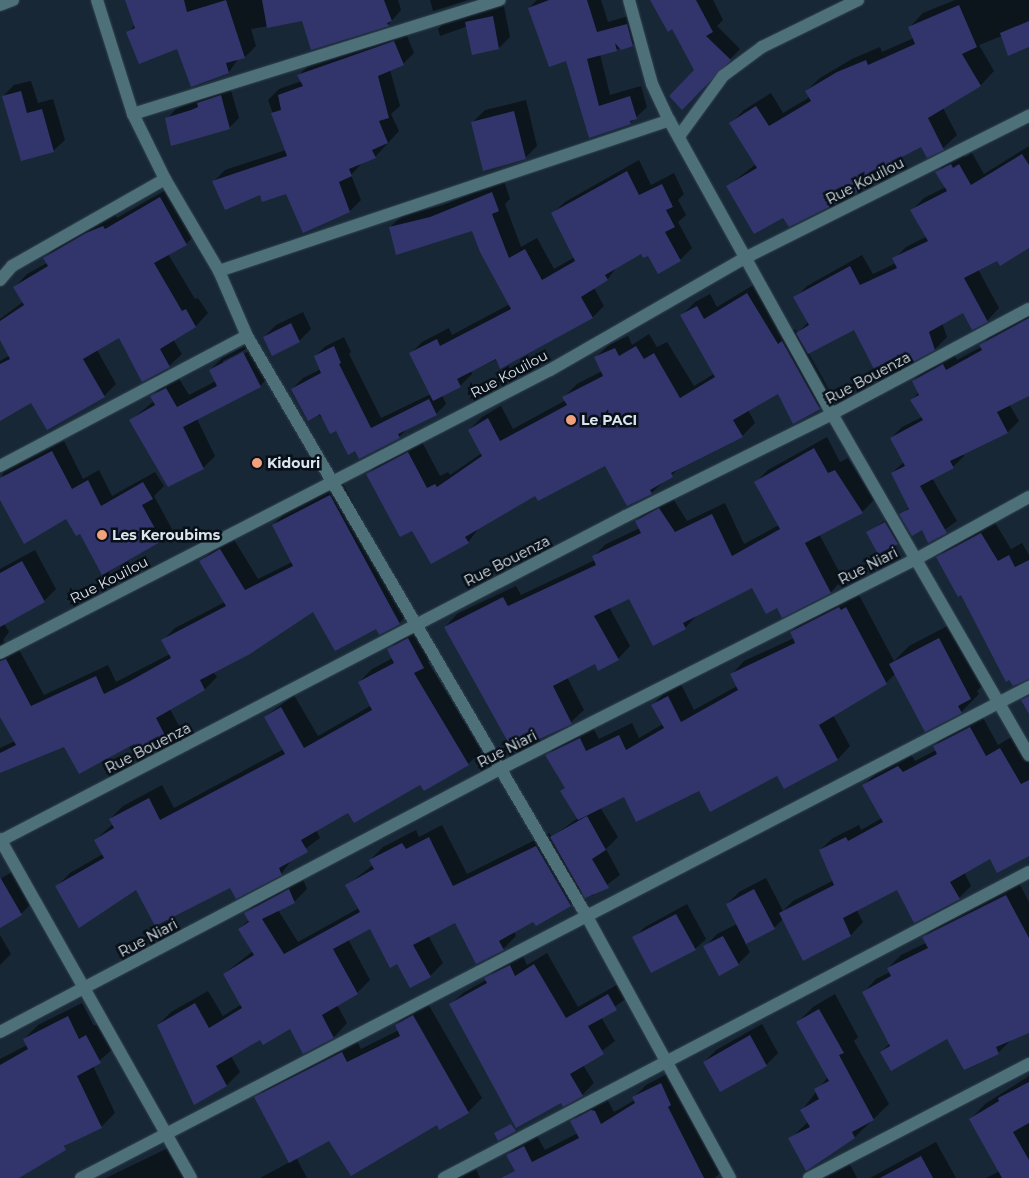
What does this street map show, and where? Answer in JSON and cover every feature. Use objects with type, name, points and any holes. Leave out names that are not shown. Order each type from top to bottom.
[{"type":"street","points":[[0,5],[13,0]]},
{"type":"street","points":[[97,0],[133,114],[165,179],[219,271],[247,336],[502,768],[668,1061],[730,1178]]},
{"type":"street","points":[[133,114],[500,0]]},
{"type":"street","points":[[629,0],[652,84],[669,120],[680,135],[745,258],[832,414],[1029,755]]},
{"type":"street","points":[[680,135],[723,76],[762,46],[858,0]]},
{"type":"street","name":"Rue Kouilou","points":[[0,653],[550,370],[745,258],[1029,116]]},
{"type":"street","points":[[219,271],[669,120]]},
{"type":"street","points":[[0,280],[12,266],[165,179]]},
{"type":"street","name":"Rue Bouenza","points":[[0,840],[417,624],[832,414],[1029,308]]},
{"type":"street","points":[[0,466],[247,336]]},
{"type":"street","name":"Rue Niari","points":[[0,1032],[502,768],[916,559],[1029,497]]},
{"type":"street","points":[[81,1178],[1029,687]]},
{"type":"street","points":[[0,840],[191,1178]]},
{"type":"street","points":[[444,1178],[1029,872]]},
{"type":"street","points":[[809,1178],[1029,1064]]},
{"type":"building","points":[[125,0],[184,0],[187,12],[226,0],[245,58],[226,63],[229,73],[191,87],[177,49],[139,64],[126,32],[135,28]]},
{"type":"building","points":[[262,0],[384,0],[392,21],[387,23],[389,26],[311,50],[302,21],[267,28]]},
{"type":"building","points":[[549,0],[587,0],[597,32],[627,24],[633,46],[621,50],[615,43],[617,51],[587,59],[599,106],[630,96],[637,119],[630,121],[631,124],[589,138],[566,61],[549,67],[528,8]]},
{"type":"building","points":[[650,0],[696,0],[713,32],[706,36],[731,60],[682,110],[669,96],[694,70],[672,29],[668,32]]},
{"type":"building","points":[[959,5],[977,47],[962,54],[981,86],[928,118],[944,150],[927,158],[921,147],[868,175],[873,183],[845,199],[789,227],[783,218],[754,234],[726,186],[757,168],[729,123],[756,106],[769,126],[811,101],[805,91],[837,72],[866,60],[868,65],[915,44],[908,27]]},
{"type":"building","points":[[493,16],[499,49],[472,55],[465,22]]},
{"type":"building","points":[[1029,21],[1029,47],[1008,56],[1000,33]]},
{"type":"building","points":[[394,41],[404,65],[378,76],[389,118],[379,121],[388,143],[372,150],[376,158],[349,169],[352,176],[339,182],[350,212],[303,233],[286,194],[262,202],[260,195],[225,210],[212,181],[287,156],[271,113],[281,110],[278,95],[303,86],[297,75]]},
{"type":"building","points":[[21,91],[27,113],[42,109],[54,152],[21,161],[2,96]]},
{"type":"building","points":[[221,95],[230,129],[171,146],[165,118],[191,110],[198,107],[197,103]]},
{"type":"building","points":[[514,111],[526,159],[483,171],[471,122]]},
{"type":"building","points":[[1022,154],[1029,165],[1029,248],[1000,266],[997,261],[964,278],[988,322],[972,330],[963,313],[929,332],[935,350],[904,367],[898,356],[874,369],[854,330],[808,354],[796,333],[809,325],[793,297],[850,266],[860,285],[897,268],[892,258],[928,241],[910,210],[947,191],[935,172],[951,164],[953,168],[959,164],[971,185]]},
{"type":"building","points":[[627,171],[639,195],[662,184],[673,207],[666,210],[675,227],[665,232],[681,261],[658,274],[648,256],[643,258],[641,254],[605,275],[608,280],[581,297],[593,318],[500,369],[496,359],[457,379],[461,387],[433,401],[409,353],[437,339],[440,346],[511,309],[480,252],[472,231],[396,255],[389,227],[430,217],[492,192],[499,211],[492,214],[509,258],[525,249],[542,280],[575,261],[551,213]]},
{"type":"building","points":[[160,197],[187,245],[154,263],[182,311],[186,309],[196,327],[160,349],[170,367],[142,382],[119,338],[83,359],[105,397],[47,430],[31,403],[0,421],[0,364],[10,359],[0,340],[0,321],[24,305],[13,287],[48,266],[43,258],[86,233],[103,226],[105,229]]},
{"type":"building","points":[[747,293],[778,344],[782,341],[820,409],[793,424],[778,394],[733,420],[743,437],[671,473],[673,477],[650,490],[652,494],[627,506],[605,466],[538,501],[535,496],[465,537],[469,543],[431,564],[412,531],[400,537],[366,474],[408,452],[427,488],[435,484],[437,487],[482,456],[468,430],[488,418],[500,441],[567,405],[562,397],[603,376],[594,357],[615,348],[619,356],[636,346],[644,359],[654,353],[680,398],[715,377],[680,315],[697,306],[704,319]]},
{"type":"building","points":[[1029,318],[1029,396],[997,412],[1008,433],[950,461],[954,468],[920,486],[947,533],[928,543],[922,530],[912,536],[899,514],[909,509],[891,473],[905,466],[890,438],[923,420],[910,400],[919,395],[912,381],[943,364],[946,370],[982,350],[979,345]]},
{"type":"building","points":[[291,323],[300,342],[272,356],[263,337]]},
{"type":"building","points":[[334,346],[341,363],[339,364],[371,428],[429,399],[437,415],[398,434],[400,438],[359,459],[355,451],[348,455],[336,431],[330,434],[320,414],[308,421],[291,389],[321,373],[314,356]]},
{"type":"building","points":[[243,352],[261,387],[183,427],[204,469],[168,487],[129,420],[155,405],[150,396],[166,388],[177,407],[217,386],[209,370]]},
{"type":"building","points":[[814,448],[828,473],[835,470],[863,513],[805,543],[831,593],[782,618],[777,608],[766,614],[752,588],[683,623],[686,629],[653,646],[629,599],[594,616],[619,660],[598,671],[595,664],[553,686],[572,724],[513,751],[444,627],[503,597],[508,606],[596,565],[592,556],[641,533],[635,521],[659,508],[675,532],[712,514],[732,556],[780,529],[754,482]]},
{"type":"building","points":[[52,451],[72,489],[88,480],[101,506],[143,482],[153,499],[142,505],[162,541],[102,575],[80,534],[76,536],[66,519],[24,544],[0,500],[0,478]]},
{"type":"building","points":[[330,495],[400,624],[379,635],[376,629],[335,651],[313,612],[250,654],[200,680],[205,690],[156,718],[167,739],[139,754],[134,744],[79,774],[64,747],[0,773],[0,753],[16,745],[0,717],[0,661],[6,659],[31,706],[96,676],[104,694],[130,681],[171,658],[161,640],[226,606],[199,561],[220,549],[245,590],[293,566],[272,525]]},
{"type":"building","points":[[885,522],[898,544],[878,554],[866,532]]},
{"type":"building","points":[[981,533],[998,561],[1009,555],[1015,567],[1029,560],[1029,679],[1013,686],[1009,680],[1006,682],[961,595],[958,597],[936,557]]},
{"type":"building","points":[[22,561],[45,602],[0,627],[0,573]]},
{"type":"building","points":[[839,607],[841,610],[846,607],[887,684],[819,725],[838,760],[784,789],[777,776],[710,812],[699,791],[636,822],[624,797],[578,820],[560,791],[565,788],[545,755],[580,738],[586,751],[619,735],[626,750],[664,728],[651,705],[668,696],[681,722],[738,690],[730,674],[795,643],[790,632]]},
{"type":"building","points":[[408,638],[424,668],[414,673],[469,765],[424,791],[420,785],[354,823],[348,813],[301,840],[308,852],[279,868],[282,875],[236,899],[230,888],[155,926],[136,890],[79,928],[55,886],[104,858],[94,840],[114,828],[109,819],[149,798],[160,820],[285,754],[264,717],[281,707],[304,748],[372,710],[358,682],[394,663],[387,649]]},
{"type":"building","points":[[939,638],[971,699],[958,706],[962,713],[925,732],[889,664]]},
{"type":"building","points":[[1029,696],[1029,714],[1021,700]]},
{"type":"building","points":[[970,727],[986,756],[1000,748],[1021,784],[1029,780],[1029,856],[997,873],[990,859],[950,882],[960,899],[914,923],[897,890],[843,918],[851,936],[803,961],[779,913],[834,885],[819,850],[846,837],[848,841],[883,822],[862,785],[898,766],[903,772],[937,754],[933,746]]},
{"type":"building","points":[[587,816],[606,850],[592,859],[609,888],[585,898],[550,837]]},
{"type":"building","points":[[429,837],[453,886],[536,846],[571,906],[536,926],[533,922],[499,941],[504,950],[476,964],[455,923],[413,945],[431,977],[410,988],[397,964],[390,968],[370,929],[333,949],[358,994],[322,1015],[334,1038],[303,1054],[290,1029],[263,1045],[260,1040],[216,1066],[227,1086],[194,1105],[157,1025],[195,1003],[209,1028],[242,1008],[223,974],[254,955],[238,929],[249,922],[244,913],[289,889],[295,903],[262,919],[284,954],[360,912],[345,885],[374,869],[369,860],[402,843],[406,849]]},
{"type":"building","points":[[0,877],[22,915],[0,928]]},
{"type":"building","points":[[754,889],[775,929],[746,944],[726,904]]},
{"type":"building","points":[[1006,895],[1029,938],[1029,1033],[996,1047],[999,1054],[964,1070],[947,1039],[891,1071],[880,1052],[890,1046],[862,992],[891,976],[887,968],[928,948],[922,937]]},
{"type":"building","points":[[676,914],[696,950],[651,973],[632,937]]},
{"type":"building","points":[[723,936],[739,965],[719,976],[703,946]]},
{"type":"building","points":[[534,964],[566,1018],[608,994],[617,1010],[588,1026],[604,1054],[570,1074],[583,1096],[563,1107],[561,1103],[516,1128],[449,1004],[487,983],[484,978],[510,965],[515,976]]},
{"type":"building","points":[[819,1009],[844,1053],[839,1055],[874,1120],[852,1132],[855,1138],[806,1171],[788,1138],[810,1127],[800,1110],[819,1099],[814,1089],[829,1081],[796,1022]]},
{"type":"building","points":[[413,1015],[469,1113],[439,1130],[437,1125],[351,1176],[329,1141],[289,1163],[254,1097],[342,1052],[347,1062],[400,1036],[395,1025]]},
{"type":"building","points":[[68,1016],[79,1039],[86,1035],[101,1063],[77,1076],[102,1128],[64,1146],[66,1150],[19,1178],[0,1178],[0,1065],[28,1049],[23,1039]]},
{"type":"building","points":[[750,1035],[767,1066],[720,1092],[703,1062]]},
{"type":"building","points":[[1029,1082],[1029,1123],[1013,1132],[1029,1160],[1029,1178],[1002,1178],[969,1119],[999,1101],[998,1098]]},
{"type":"building","points":[[661,1083],[671,1105],[668,1107],[704,1178],[501,1178],[515,1171],[506,1155],[524,1146],[532,1162],[579,1138],[570,1121],[591,1110],[595,1111],[601,1124],[635,1103],[632,1097]]},
{"type":"building","points":[[511,1124],[516,1131],[498,1141],[494,1133]]},
{"type":"building","points":[[921,1156],[933,1178],[880,1178]]},
{"type":"place","name":"Le PACI","points":[[571,420]]},
{"type":"place","name":"Kidouri","points":[[257,463]]},
{"type":"place","name":"Les Keroubims","points":[[102,535]]}]
